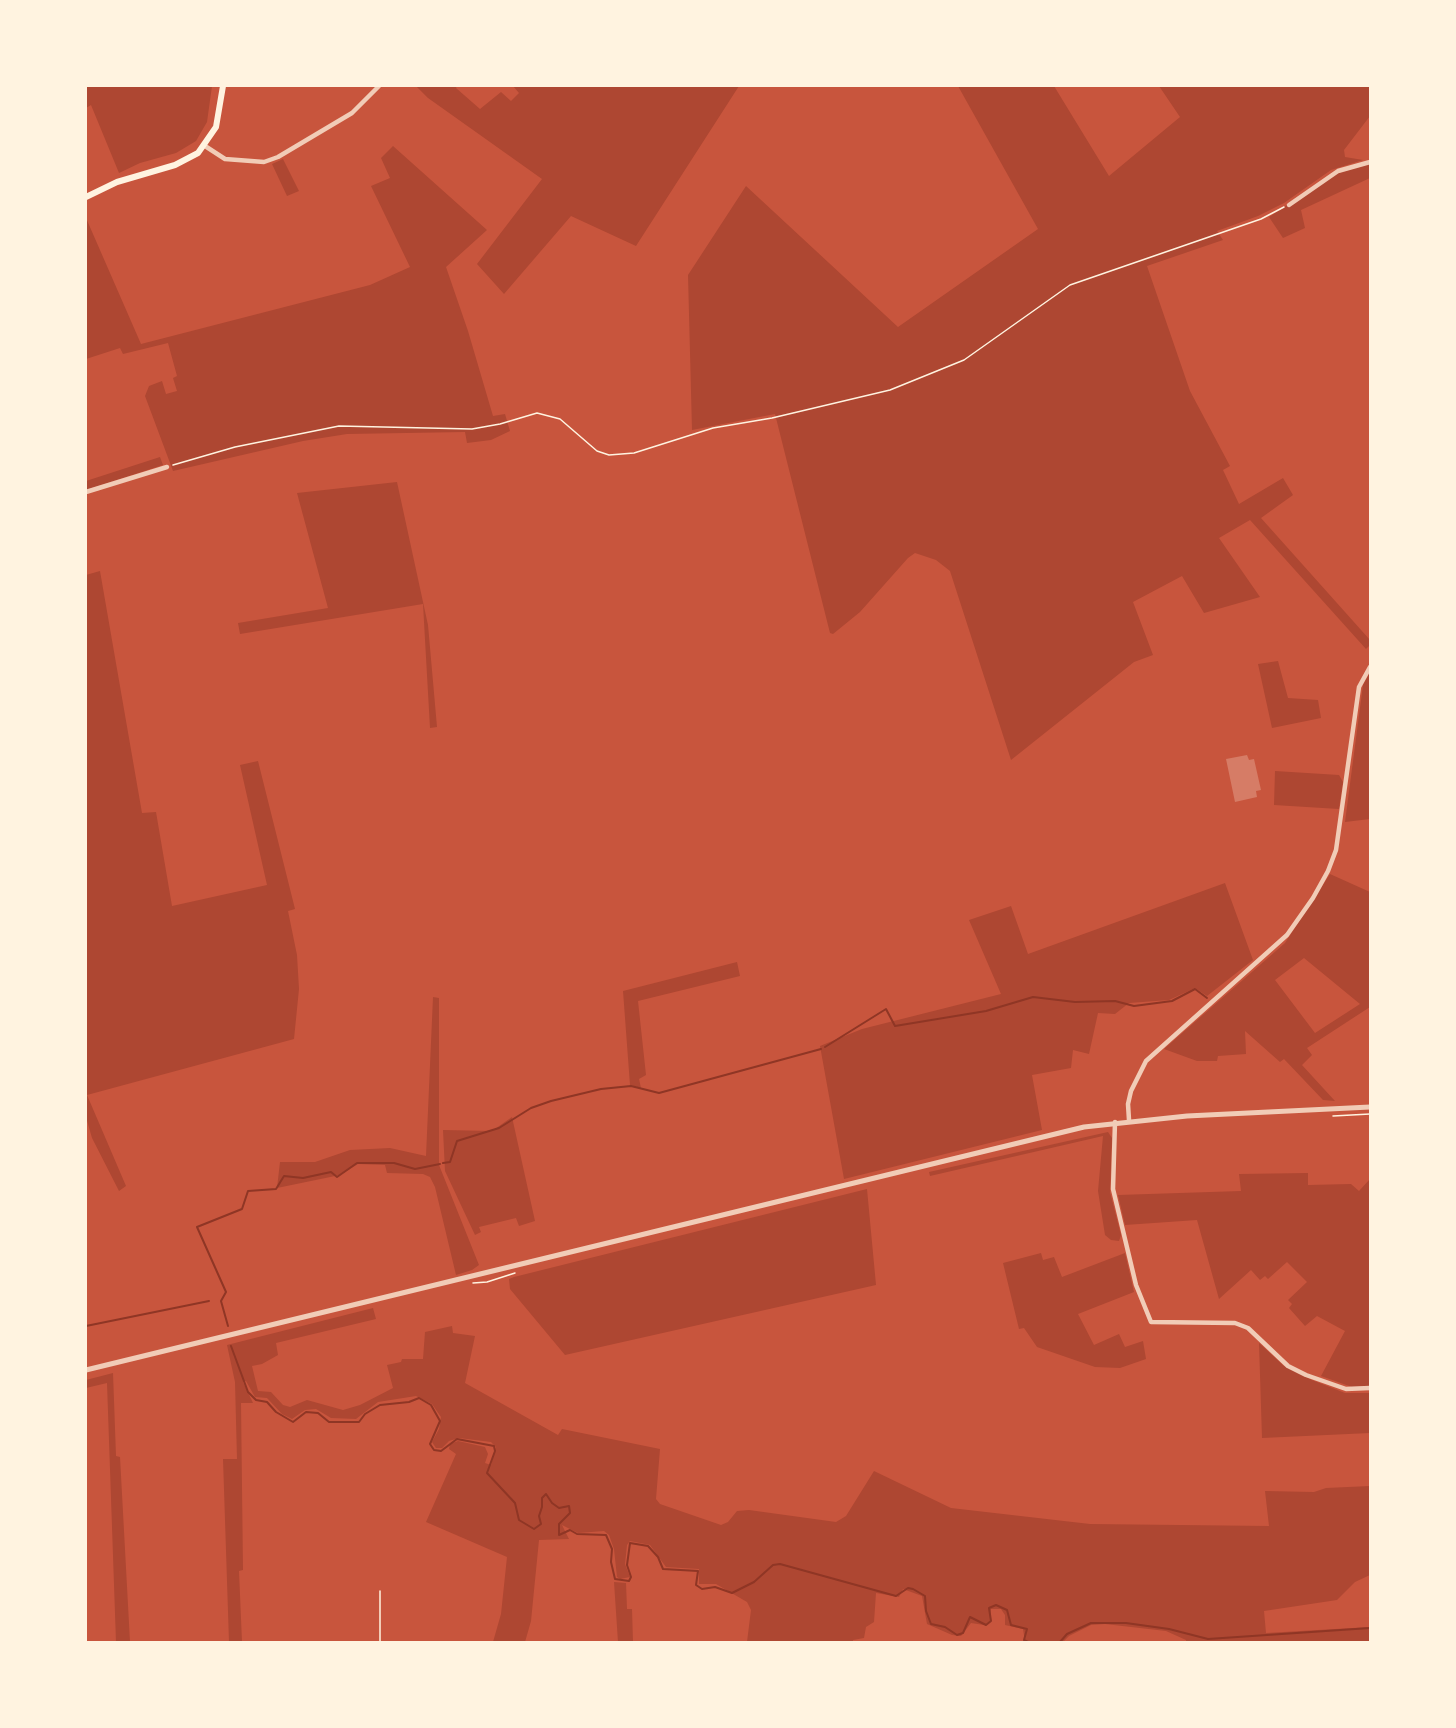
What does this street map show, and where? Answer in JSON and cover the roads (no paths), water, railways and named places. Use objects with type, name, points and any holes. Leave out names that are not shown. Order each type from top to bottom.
[{"type":"main road","points":[[86,197],[117,182],[188,160],[205,146],[216,127],[223,86]]},
{"type":"street","points":[[205,146],[225,159],[264,162],[293,150],[329,129],[352,112],[379,86]]},
{"type":"street","points":[[1289,205],[1338,171],[1371,162]]},
{"type":"street","points":[[86,492],[167,467]]},
{"type":"street","points":[[1129,1120],[1131,1091],[1146,1061],[1287,935],[1313,898],[1328,871],[1335,850],[1359,687],[1371,667]]},
{"type":"street","points":[[86,1370],[1029,1139],[1129,1120],[1371,1107]]},
{"type":"street","points":[[1115,1122],[1113,1189],[1136,1285],[1151,1322],[1235,1323],[1248,1328],[1288,1366],[1306,1375],[1346,1389],[1371,1388]]},
{"type":"waterway","points":[[825,1047],[886,1009],[895,1026],[986,1011],[1033,997],[1075,1002],[1115,1001],[1134,1006],[1172,1001],[1195,989],[1207,998]]},
{"type":"waterway","points":[[443,1163],[450,1162],[457,1141],[499,1128],[531,1108],[551,1101],[601,1089],[631,1086],[659,1093],[821,1049]]},
{"type":"waterway","points":[[221,1301],[226,1292],[197,1227],[242,1209],[248,1191],[276,1189],[284,1176],[303,1178],[331,1172],[337,1177],[357,1163],[394,1163],[415,1169],[440,1164]]},
{"type":"waterway","points":[[86,1326],[209,1301]]},
{"type":"waterway","points":[[221,1301],[228,1326]]},
{"type":"waterway","points":[[231,1346],[248,1392],[256,1400],[267,1402],[276,1412],[293,1422],[306,1412],[318,1413],[329,1422],[359,1422],[365,1414],[380,1405],[409,1402],[419,1398],[431,1405],[440,1421],[430,1444],[434,1450],[441,1451],[457,1439],[494,1446],[495,1451],[487,1473],[515,1503],[519,1520],[534,1529],[541,1524],[539,1516],[542,1498],[546,1494],[559,1508],[569,1506],[570,1513],[559,1524],[559,1535],[570,1530],[577,1534],[606,1535],[612,1549],[611,1562],[615,1579],[629,1581],[631,1577],[627,1565],[630,1543],[648,1546],[658,1557],[663,1569],[698,1571],[696,1585],[702,1589],[715,1587],[732,1593],[754,1582],[773,1565],[780,1564],[896,1596],[908,1588],[913,1589],[925,1596],[926,1611],[931,1624],[945,1627],[957,1635],[963,1633],[970,1617],[986,1625],[991,1621],[989,1608],[996,1605],[1007,1610],[1011,1625],[1027,1629],[1024,1640],[1028,1642]]},
{"type":"waterway","points":[[1060,1642],[1067,1634],[1091,1623],[1126,1623],[1169,1629],[1208,1639],[1370,1628]]}]
